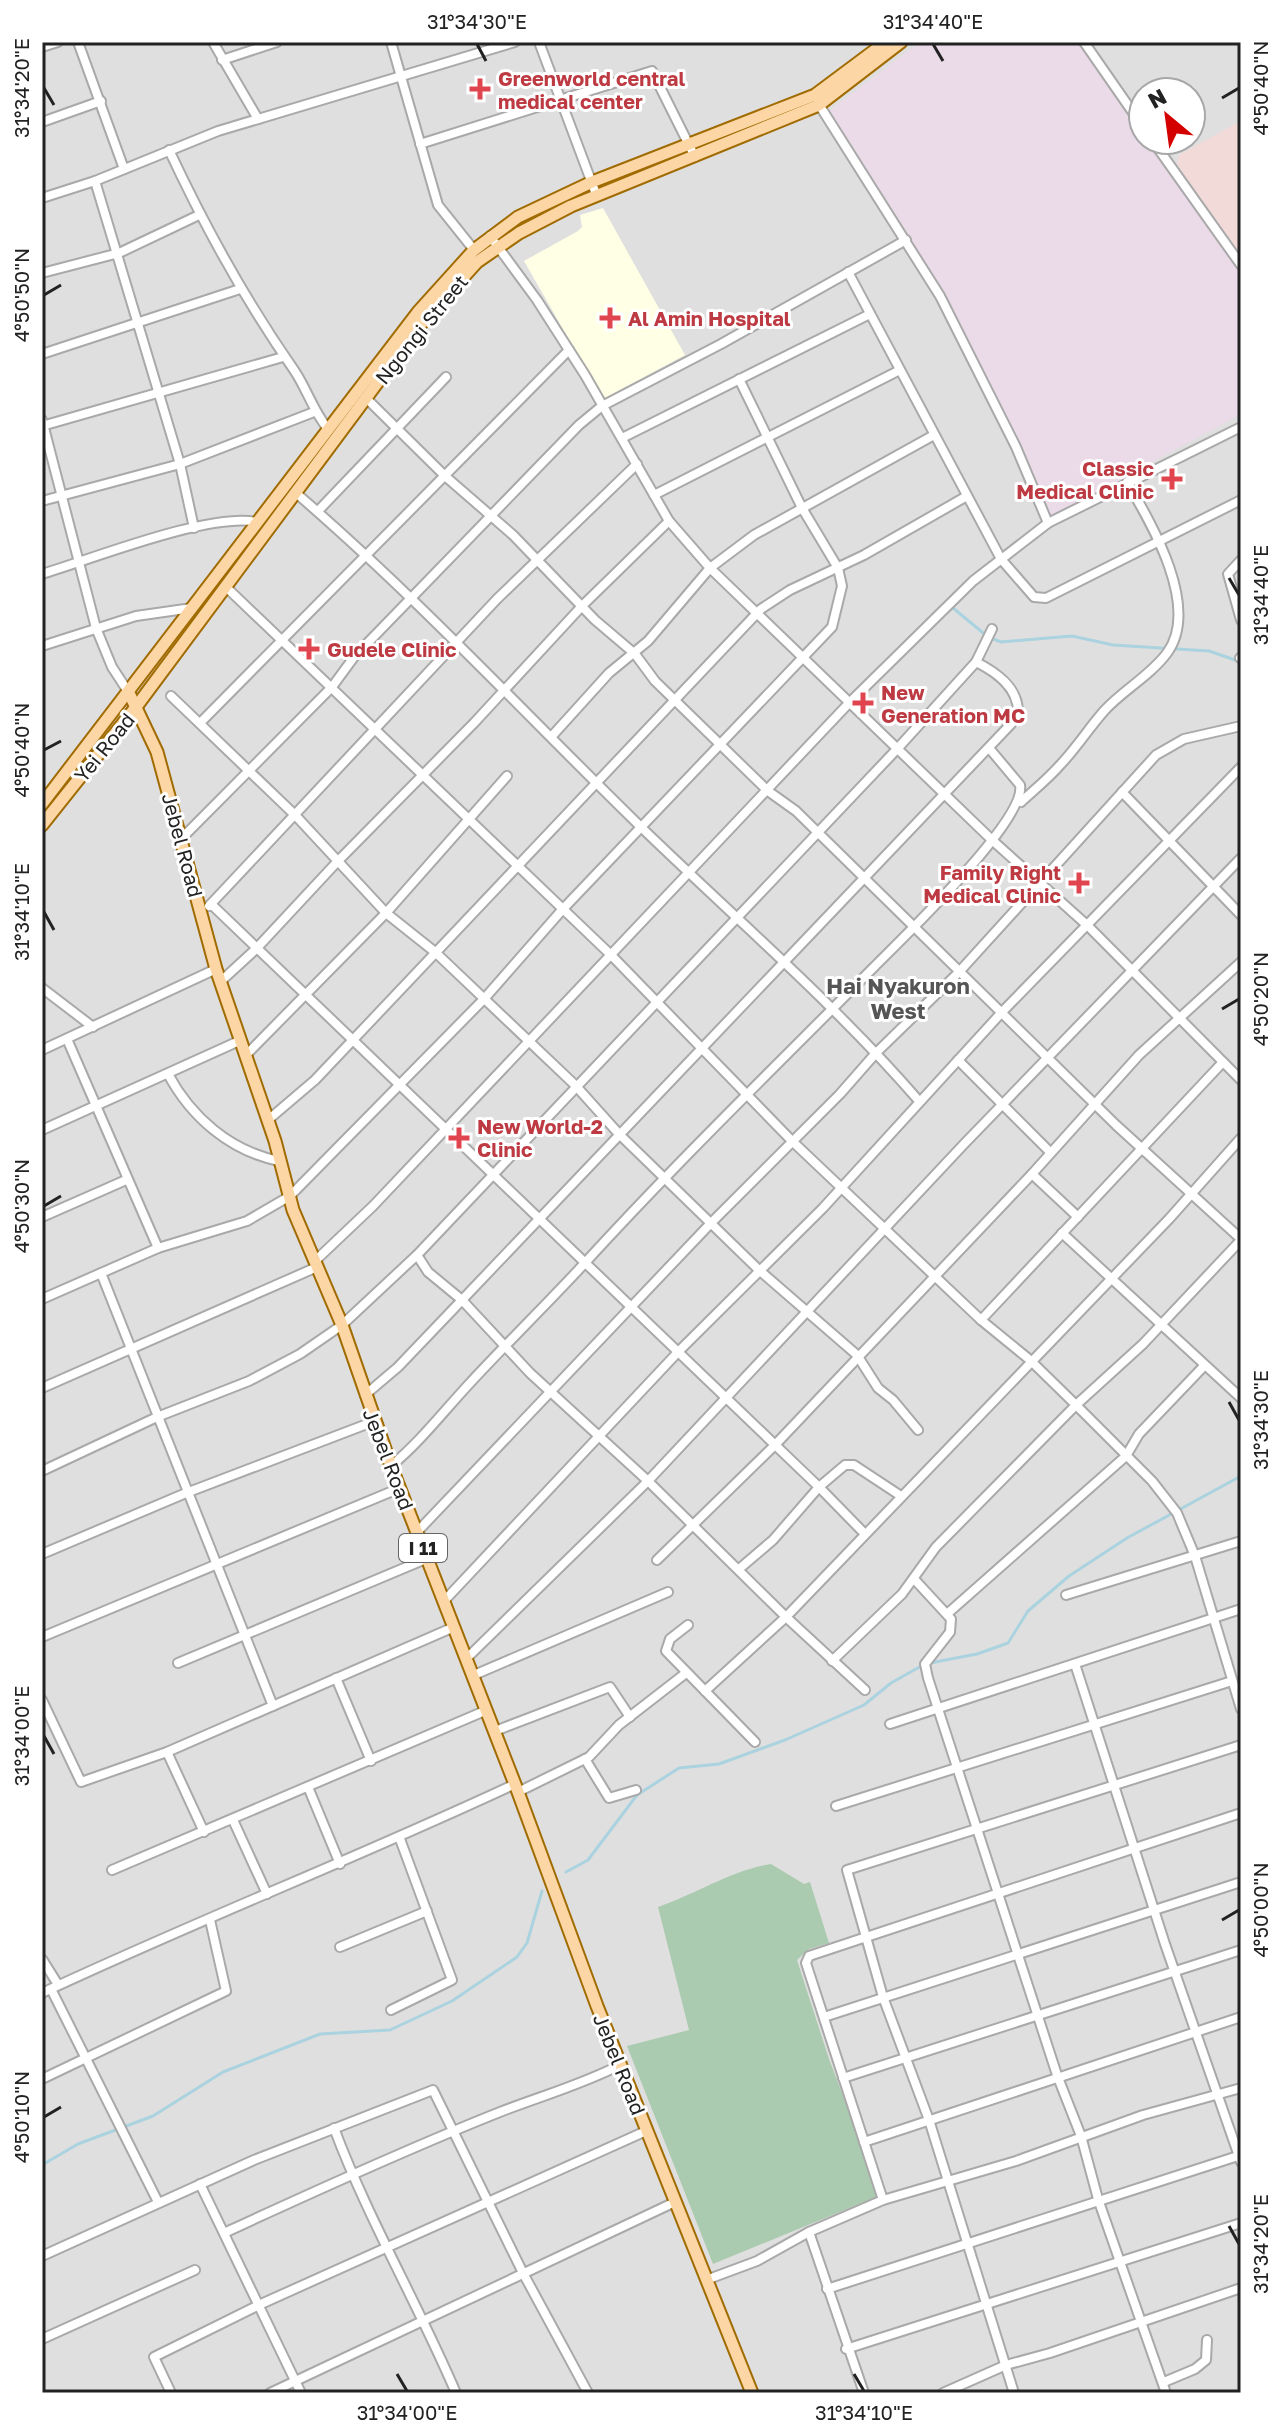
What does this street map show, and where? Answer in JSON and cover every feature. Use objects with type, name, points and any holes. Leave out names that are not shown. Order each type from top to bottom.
[{"type":"main road","name":"Ngongi Street","points":[[129,693],[418,312],[490,236],[518,217],[592,182],[817,100],[886,42]]},
{"type":"main road","name":"Ngongi Street","points":[[136,707],[453,286],[499,246],[543,219],[596,194],[695,157],[817,100],[901,42]]},
{"type":"main road","name":"Jebel Road","points":[[129,693],[157,752],[206,908],[216,969],[268,1120],[290,1196],[342,1325],[391,1466],[474,1675],[620,2065],[752,2393]]},
{"type":"main road","name":"Yei Road","points":[[42,804],[129,693]]},
{"type":"main road","name":"Yei Road","points":[[42,825],[136,707]]},
{"type":"street","points":[[42,47],[58,42]]},
{"type":"street","points":[[78,42],[124,169]]},
{"type":"street","points":[[213,42],[258,119]]},
{"type":"street","points":[[222,60],[277,42]]},
{"type":"street","points":[[391,42],[438,205],[474,250]]},
{"type":"street","points":[[42,198],[258,119],[515,42]]},
{"type":"street","points":[[539,42],[596,194]]},
{"type":"street","points":[[1084,42],[1127,104]]},
{"type":"street","points":[[420,144],[560,97],[652,71],[686,146],[695,157]]},
{"type":"street","points":[[817,100],[940,296],[1009,433],[1048,523]]},
{"type":"street","points":[[42,122],[101,101]]},
{"type":"street","points":[[169,150],[199,215],[240,289],[295,372],[314,412],[328,429]]},
{"type":"street","points":[[1163,156],[1241,265]]},
{"type":"street","points":[[95,181],[180,464],[194,528]]},
{"type":"street","points":[[42,273],[119,253],[199,215]]},
{"type":"street","points":[[490,236],[569,350],[669,521],[710,568],[992,840],[1134,970],[1241,1080]]},
{"type":"street","points":[[182,838],[246,770],[332,687],[354,657],[556,446],[602,406],[906,240]]},
{"type":"street","points":[[848,272],[898,371],[1001,559],[1034,597],[1046,598],[1241,500]]},
{"type":"street","points":[[42,354],[240,289]]},
{"type":"street","points":[[622,438],[870,314]]},
{"type":"street","points":[[201,722],[569,350]]},
{"type":"street","points":[[129,693],[112,667],[96,628],[64,495],[43,424],[283,357]]},
{"type":"street","points":[[654,495],[898,371]]},
{"type":"street","points":[[318,511],[446,377]]},
{"type":"street","points":[[42,1299],[158,1248],[247,1221],[290,1196],[484,999],[562,910],[832,627],[842,586],[838,568],[802,508],[739,379]]},
{"type":"street","points":[[366,398],[635,654],[677,702],[768,791],[796,811],[959,972],[1051,1057],[1095,1104],[1241,1239],[1161,1324],[936,1547],[915,1580],[832,1661]]},
{"type":"street","points":[[42,501],[180,464],[314,412]]},
{"type":"street","points":[[42,1388],[316,1264],[940,611],[1048,523],[1241,427]]},
{"type":"street","points":[[552,736],[609,673],[635,654],[710,568],[754,535],[934,435]]},
{"type":"street","points":[[637,464],[456,642],[296,816],[206,908],[354,1038],[864,1533]]},
{"type":"street","points":[[391,1466],[418,1444],[504,1347],[747,1092],[914,928],[992,840],[1019,803],[1060,766],[1102,713],[1170,649],[1179,611],[1178,588],[1167,571],[1161,540],[1127,482]]},
{"type":"street","points":[[296,493],[412,598],[642,828],[876,1053],[919,1101]]},
{"type":"street","points":[[268,1120],[315,1080],[518,864],[677,702],[756,614],[790,590],[838,568],[967,496]]},
{"type":"street","points":[[42,574],[194,528],[244,519],[257,522]]},
{"type":"street","points":[[220,982],[256,949],[504,692],[582,606],[669,521]]},
{"type":"street","points":[[1241,560],[1228,574],[1241,620]]},
{"type":"street","points":[[226,587],[421,777],[518,864],[611,955],[792,1141],[981,1320],[1030,1360],[1168,1499],[1195,1556],[1241,1709]]},
{"type":"street","points":[[42,646],[136,616],[193,608]]},
{"type":"street","points":[[42,1471],[157,1417],[249,1381],[300,1354],[342,1325],[417,1255],[898,748],[976,662],[992,629]]},
{"type":"street","points":[[365,1395],[398,1367],[1011,724],[1018,705],[1015,693],[994,671],[976,662]]},
{"type":"street","points":[[171,696],[296,816],[386,913],[435,952],[575,1085],[619,1134],[759,1270],[806,1314],[857,1355],[878,1388],[893,1400],[918,1430]]},
{"type":"street","points":[[417,1532],[711,1223],[959,972],[1039,881],[1169,746],[1241,726]]},
{"type":"street","points":[[989,748],[1020,785],[1019,803]]},
{"type":"street","points":[[444,1601],[679,1351],[841,1187],[1003,1011],[1241,767]]},
{"type":"street","points":[[245,1056],[386,913],[507,776]]},
{"type":"street","points":[[1122,792],[1241,915]]},
{"type":"street","points":[[467,1658],[648,1481],[1211,885],[1241,858]]},
{"type":"street","points":[[657,1560],[774,1446],[1177,1017],[1241,962]]},
{"type":"street","points":[[42,1050],[216,969]]},
{"type":"street","points":[[42,988],[93,1027]]},
{"type":"street","points":[[67,1039],[158,1248]]},
{"type":"street","points":[[42,1130],[239,1041]]},
{"type":"street","points":[[958,1060],[1050,1152]]},
{"type":"street","points":[[981,1320],[1223,1062]]},
{"type":"street","points":[[1233,1072],[1241,1063]]},
{"type":"street","points":[[168,1074],[181,1099],[219,1135],[264,1158],[279,1161]]},
{"type":"street","points":[[705,1691],[786,1617],[1241,1138]]},
{"type":"street","points":[[1032,1174],[1078,1217]]},
{"type":"street","points":[[42,1217],[126,1180]]},
{"type":"street","points":[[1062,1233],[1241,1398]]},
{"type":"street","points":[[417,1255],[428,1272],[462,1300],[551,1393],[648,1481],[865,1690]]},
{"type":"street","points":[[101,1273],[273,1706]]},
{"type":"street","points":[[947,1614],[1126,1456],[1139,1434],[1204,1366]]},
{"type":"street","points":[[42,1554],[186,1493],[375,1421]]},
{"type":"street","points":[[739,1569],[773,1540],[819,1487],[845,1465],[854,1465],[901,1496]]},
{"type":"street","points":[[42,1637],[400,1488]]},
{"type":"street","points":[[1066,1595],[1241,1541]]},
{"type":"street","points":[[178,1663],[428,1558]]},
{"type":"street","points":[[915,1580],[947,1614],[953,1628],[925,1664],[1057,2075],[1081,2136],[1098,2199],[1123,2260],[1166,2393]]},
{"type":"street","points":[[474,1675],[668,1592]]},
{"type":"street","points":[[890,1724],[1241,1609]]},
{"type":"street","points":[[688,1625],[670,1639],[666,1651],[755,1742]]},
{"type":"street","points":[[42,1700],[81,1782],[167,1752],[454,1627]]},
{"type":"street","points":[[827,2289],[1098,2199],[1240,2158],[1215,2097],[1075,1664]]},
{"type":"street","points":[[50,1988],[517,1788],[570,1770],[686,1673]]},
{"type":"street","points":[[336,1678],[371,1761]]},
{"type":"street","points":[[836,1806],[1232,1681]]},
{"type":"street","points":[[495,1731],[610,1687],[630,1717]]},
{"type":"street","points":[[112,1870],[487,1710]]},
{"type":"street","points":[[1014,2393],[929,2120],[903,2059],[883,1997],[848,1868],[979,1830],[1241,1745]]},
{"type":"street","points":[[167,1752],[204,1832]]},
{"type":"street","points":[[585,1759],[609,1798],[636,1790]]},
{"type":"street","points":[[308,1787],[340,1864]]},
{"type":"street","points":[[883,2200],[807,1959],[997,1892],[1241,1813]]},
{"type":"street","points":[[233,1820],[267,1894]]},
{"type":"street","points":[[391,2010],[452,1980],[400,1839]]},
{"type":"street","points":[[824,2017],[1241,1882]]},
{"type":"street","points":[[340,1947],[427,1911]]},
{"type":"street","points":[[42,2079],[226,1991],[210,1920]]},
{"type":"street","points":[[843,2078],[1241,1950]]},
{"type":"street","points":[[42,1959],[50,1988],[83,2060],[158,2202]]},
{"type":"street","points":[[864,2142],[1057,2075],[1241,2017]]},
{"type":"street","points":[[224,2233],[352,2175],[501,2112],[587,2082],[620,2065]]},
{"type":"street","points":[[706,2280],[757,2261],[809,2232],[883,2200],[948,2182],[1143,2115],[1241,2088]]},
{"type":"street","points":[[42,2256],[200,2184],[433,2090],[490,2200],[523,2273],[588,2393]]},
{"type":"street","points":[[334,2128],[352,2175],[425,2320],[456,2393]]},
{"type":"street","points":[[171,2393],[154,2357],[261,2304],[646,2131]]},
{"type":"street","points":[[200,2184],[261,2304],[301,2393]]},
{"type":"street","points":[[270,2393],[675,2202]]},
{"type":"street","points":[[846,2349],[1241,2223]]},
{"type":"street","points":[[809,2232],[846,2349],[864,2393]]},
{"type":"street","points":[[42,2338],[195,2270]]},
{"type":"street","points":[[943,2393],[1006,2365],[1241,2288]]},
{"type":"street","points":[[1164,2382],[1195,2369],[1206,2360],[1207,2340]]},
{"type":"shaded area","points":[[42,42],[1241,42],[1241,2393],[42,2393]]},
{"type":"shaded area","points":[[920,42],[1081,42],[1127,108],[1127,156],[1160,156],[1241,275],[1241,414],[1051,517],[952,307],[895,213],[825,114]]},
{"type":"shaded area","points":[[1241,121],[1241,262],[1177,164],[1179,156],[1207,156],[1207,140]]},
{"type":"shaded area","name":"Al Amin Hospital","points":[[603,208],[685,355],[603,399],[524,261],[578,231],[582,227],[580,215]]},
{"type":"shaded area","points":[[771,1864],[804,1884],[810,1882],[829,1943],[809,1949],[797,1960],[829,2059],[881,2195],[713,2264],[627,2046],[689,2030],[658,1907],[742,1871]]},
{"type":"waterway","points":[[953,608],[988,637],[1001,642],[1072,636],[1113,645],[1209,651],[1241,662]]},
{"type":"waterway","points":[[930,1663],[977,1654],[1008,1643],[1028,1611],[1069,1576],[1127,1538],[1241,1476]]},
{"type":"waterway","points":[[566,1872],[588,1860],[637,1795],[679,1768],[719,1764],[785,1740],[864,1705],[891,1683],[923,1665]]},
{"type":"waterway","points":[[42,2165],[78,2144],[153,2116],[223,2072],[320,2034],[390,2030],[452,2001],[517,1957],[527,1943],[542,1891]]},
{"type":"place","name":"Greenworld central medical center","points":[[480,89]]},
{"type":"place","name":"Al Amin Hospital","points":[[610,318]]},
{"type":"place","name":"Classic Medical Clinic","points":[[1172,479]]},
{"type":"place","name":"Gudele Clinic","points":[[309,649]]},
{"type":"place","name":"New Generation MC","points":[[863,703]]},
{"type":"place","name":"Family Right Medical Clinic","points":[[1079,883]]},
{"type":"place","name":"New World-2 Clinic","points":[[459,1138]]},
{"type":"district","name":"Hai Nyakuron West","points":[[898,998]]}]
